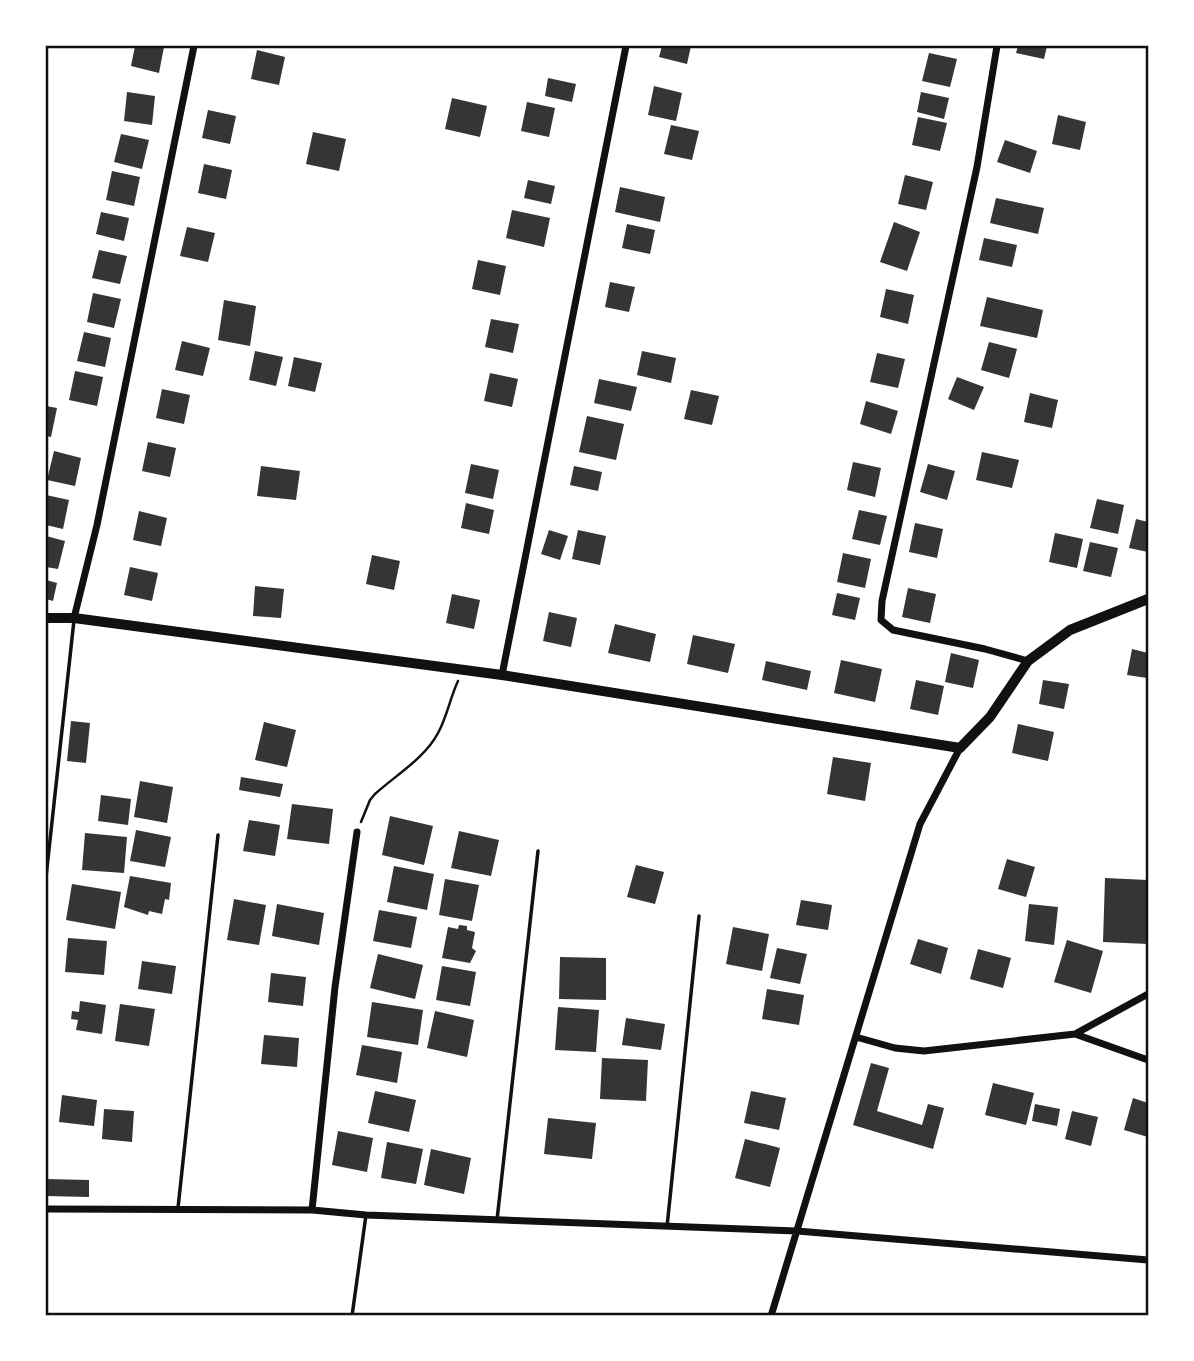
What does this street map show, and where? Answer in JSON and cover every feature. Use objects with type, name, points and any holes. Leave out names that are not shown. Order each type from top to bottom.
[{"type":"street","points":[[74,618],[97,525],[194,46]]},
{"type":"street","points":[[502,675],[626,46]]},
{"type":"street","points":[[998,46],[976,167],[882,600],[881,620],[893,630],[1028,661]]},
{"type":"street","points":[[771,1315],[920,824],[960,748],[990,717],[1028,661],[1070,630],[1149,599]]},
{"type":"street","points":[[46,618],[74,618],[463,669],[960,748]]},
{"type":"street","points":[[312,1210],[335,986],[357,831]]},
{"type":"street","points":[[856,1037],[895,1048],[924,1051],[1075,1034],[1149,994]]},
{"type":"street","points":[[1075,1034],[1149,1060]]},
{"type":"street","points":[[46,1209],[312,1210],[366,1215],[797,1231],[1149,1260]]},
{"type":"lane","points":[[46,877],[74,618]]},
{"type":"lane","points":[[178,1210],[218,835]]},
{"type":"lane","points":[[497,1220],[538,851]]},
{"type":"lane","points":[[667,1228],[698,916]]},
{"type":"lane","points":[[352,1315],[366,1215]]},
{"type":"path","points":[[357,831],[375,794],[415,761],[433,741],[463,669]]},
{"type":"building","points":[[135,46],[164,47],[159,73],[131,66]]},
{"type":"building","points":[[662,46],[691,46],[687,64],[659,57]]},
{"type":"building","points":[[1018,46],[1047,46],[1044,59],[1016,53]]},
{"type":"building","points":[[257,50],[285,57],[279,85],[251,79]]},
{"type":"building","points":[[929,53],[957,59],[950,87],[922,81]]},
{"type":"building","points":[[548,78],[576,84],[572,102],[545,96]]},
{"type":"building","points":[[654,86],[682,93],[676,121],[648,115]]},
{"type":"building","points":[[127,92],[155,96],[152,125],[124,121]]},
{"type":"building","points":[[921,92],[949,98],[944,119],[917,112]]},
{"type":"building","points":[[452,98],[487,106],[480,137],[445,129]]},
{"type":"building","points":[[527,102],[555,108],[549,137],[521,131]]},
{"type":"building","points":[[208,110],[236,116],[230,144],[202,138]]},
{"type":"building","points":[[1058,115],[1086,122],[1080,150],[1052,144]]},
{"type":"building","points":[[918,117],[947,123],[940,151],[912,145]]},
{"type":"building","points":[[671,125],[699,131],[692,160],[664,154]]},
{"type":"building","points":[[313,132],[346,139],[339,171],[306,164]]},
{"type":"building","points":[[121,134],[149,140],[142,169],[114,162]]},
{"type":"building","points":[[1005,140],[1037,151],[1030,173],[997,162]]},
{"type":"building","points":[[204,164],[232,170],[226,199],[198,193]]},
{"type":"building","points":[[112,171],[140,177],[134,206],[106,200]]},
{"type":"building","points":[[905,175],[933,182],[926,210],[898,204]]},
{"type":"building","points":[[528,180],[555,186],[551,204],[524,198]]},
{"type":"building","points":[[620,187],[665,197],[660,222],[615,212]]},
{"type":"building","points":[[996,198],[1044,208],[1038,234],[990,223]]},
{"type":"building","points":[[512,210],[550,218],[544,247],[506,238]]},
{"type":"building","points":[[101,212],[129,218],[124,241],[96,234]]},
{"type":"building","points":[[894,222],[920,232],[907,271],[880,262]]},
{"type":"building","points":[[627,224],[655,230],[650,254],[622,248]]},
{"type":"building","points":[[187,227],[215,233],[208,262],[180,256]]},
{"type":"building","points":[[984,238],[1017,245],[1012,267],[979,260]]},
{"type":"building","points":[[99,250],[127,256],[120,284],[92,278]]},
{"type":"building","points":[[478,260],[506,266],[500,295],[472,289]]},
{"type":"building","points":[[610,282],[635,287],[629,312],[605,307]]},
{"type":"building","points":[[886,289],[914,295],[908,324],[880,317]]},
{"type":"building","points":[[93,293],[121,299],[114,328],[87,322]]},
{"type":"building","points":[[987,297],[1043,310],[1037,338],[980,326]]},
{"type":"building","points":[[224,300],[256,306],[250,346],[218,340]]},
{"type":"building","points":[[491,319],[519,324],[513,353],[485,347]]},
{"type":"building","points":[[84,332],[111,338],[105,367],[77,361]]},
{"type":"building","points":[[182,341],[210,348],[203,376],[175,370]]},
{"type":"building","points":[[989,342],[1017,349],[1009,378],[981,370]]},
{"type":"building","points":[[255,351],[283,357],[276,386],[249,380]]},
{"type":"building","points":[[642,351],[676,358],[671,383],[637,375]]},
{"type":"building","points":[[877,353],[905,359],[898,388],[870,382]]},
{"type":"building","points":[[294,357],[322,363],[315,392],[288,386]]},
{"type":"building","points":[[75,371],[103,377],[97,406],[69,400]]},
{"type":"building","points":[[490,373],[518,379],[512,407],[484,401]]},
{"type":"building","points":[[957,377],[984,387],[974,410],[948,399]]},
{"type":"building","points":[[599,379],[637,387],[631,411],[594,403]]},
{"type":"building","points":[[162,389],[190,395],[184,424],[156,418]]},
{"type":"building","points":[[691,390],[719,396],[712,425],[684,419]]},
{"type":"building","points":[[1030,393],[1058,400],[1052,428],[1024,422]]},
{"type":"building","points":[[866,401],[898,411],[891,434],[860,424]]},
{"type":"building","points":[[46,406],[57,408],[51,437],[46,436]]},
{"type":"building","points":[[587,416],[624,424],[616,460],[579,452]]},
{"type":"building","points":[[148,442],[176,448],[170,477],[142,471]]},
{"type":"building","points":[[54,451],[81,458],[75,486],[47,480]]},
{"type":"building","points":[[982,452],[1019,460],[1012,488],[976,480]]},
{"type":"building","points":[[853,462],[881,468],[875,497],[847,490]]},
{"type":"building","points":[[471,464],[499,470],[493,499],[465,493]]},
{"type":"building","points":[[928,464],[955,471],[947,500],[920,492]]},
{"type":"building","points":[[261,466],[300,471],[296,500],[257,496]]},
{"type":"building","points":[[574,466],[602,472],[598,491],[570,485]]},
{"type":"building","points":[[46,495],[69,500],[63,529],[46,525]]},
{"type":"building","points":[[1097,499],[1124,505],[1118,534],[1090,528]]},
{"type":"building","points":[[466,503],[494,510],[489,534],[461,528]]},
{"type":"building","points":[[859,510],[887,516],[880,545],[852,539]]},
{"type":"building","points":[[139,511],[167,518],[161,546],[133,540]]},
{"type":"building","points":[[1136,519],[1148,522],[1148,552],[1129,548]]},
{"type":"building","points":[[915,523],[943,529],[937,558],[909,552]]},
{"type":"building","points":[[549,530],[568,536],[560,560],[541,554]]},
{"type":"building","points":[[578,530],[606,536],[600,565],[572,559]]},
{"type":"building","points":[[1055,533],[1083,539],[1077,568],[1049,562]]},
{"type":"building","points":[[46,536],[65,541],[58,569],[46,567]]},
{"type":"building","points":[[1090,542],[1118,548],[1111,577],[1083,571]]},
{"type":"building","points":[[843,553],[871,559],[865,588],[837,582]]},
{"type":"building","points":[[372,555],[400,561],[394,590],[366,584]]},
{"type":"building","points":[[130,567],[158,573],[152,601],[124,595]]},
{"type":"building","points":[[46,580],[57,583],[53,601],[46,599]]},
{"type":"building","points":[[255,586],[284,589],[281,618],[253,616]]},
{"type":"building","points":[[908,588],[936,594],[930,623],[902,617]]},
{"type":"building","points":[[837,593],[860,598],[855,620],[832,615]]},
{"type":"building","points":[[452,594],[480,600],[474,629],[446,623]]},
{"type":"building","points":[[549,612],[577,618],[571,647],[543,641]]},
{"type":"building","points":[[615,624],[656,634],[650,662],[608,653]]},
{"type":"building","points":[[693,635],[735,644],[728,673],[687,664]]},
{"type":"building","points":[[1132,649],[1148,653],[1147,678],[1127,675]]},
{"type":"building","points":[[951,653],[979,660],[973,688],[945,682]]},
{"type":"building","points":[[841,660],[882,669],[875,702],[834,693]]},
{"type":"building","points":[[766,661],[811,671],[807,690],[762,680]]},
{"type":"building","points":[[916,680],[944,686],[938,715],[910,709]]},
{"type":"building","points":[[1043,680],[1069,684],[1064,709],[1039,704]]},
{"type":"building","points":[[71,721],[90,723],[86,763],[67,761]]},
{"type":"building","points":[[264,722],[296,730],[287,767],[255,760]]},
{"type":"building","points":[[1018,724],[1054,732],[1048,761],[1012,753]]},
{"type":"building","points":[[833,757],[871,763],[865,801],[827,794]]},
{"type":"building","points":[[241,777],[283,784],[280,797],[239,790]]},
{"type":"building","points":[[140,781],[173,787],[167,823],[134,817]]},
{"type":"building","points":[[101,795],[131,799],[128,825],[98,821]]},
{"type":"building","points":[[292,804],[333,809],[329,844],[287,839]]},
{"type":"building","points":[[390,816],[433,826],[424,865],[382,855]]},
{"type":"building","points":[[249,820],[280,825],[275,856],[243,851]]},
{"type":"building","points":[[136,830],[171,837],[165,867],[130,861]]},
{"type":"building","points":[[459,831],[499,840],[491,876],[451,868]]},
{"type":"building","points":[[85,833],[127,837],[124,873],[82,870]]},
{"type":"building","points":[[1007,859],[1035,867],[1026,897],[998,889]]},
{"type":"building","points":[[636,865],[664,872],[655,904],[627,897]]},
{"type":"building","points":[[394,866],[434,874],[427,910],[387,902]]},
{"type":"building","points":[[130,876],[171,883],[169,900],[165,899],[162,914],[149,911],[148,915],[124,907]]},
{"type":"building","points":[[1105,878],[1148,880],[1148,944],[1103,942]]},
{"type":"building","points":[[445,879],[479,885],[472,921],[439,915]]},
{"type":"building","points":[[72,884],[121,892],[115,929],[66,920]]},
{"type":"building","points":[[234,899],[266,905],[259,945],[227,940]]},
{"type":"building","points":[[801,900],[832,905],[828,930],[796,925]]},
{"type":"building","points":[[277,904],[324,913],[319,945],[272,936]]},
{"type":"building","points":[[1029,904],[1058,907],[1054,945],[1025,941]]},
{"type":"building","points":[[379,910],[417,917],[411,948],[373,941]]},
{"type":"building","points":[[459,925],[467,926],[467,930],[475,932],[472,948],[476,951],[470,963],[442,958],[448,927],[458,929]]},
{"type":"building","points":[[733,927],[769,934],[762,971],[726,964]]},
{"type":"building","points":[[68,938],[107,941],[104,975],[65,972]]},
{"type":"building","points":[[918,939],[948,948],[941,974],[910,964]]},
{"type":"building","points":[[1067,940],[1103,951],[1091,993],[1054,982]]},
{"type":"building","points":[[777,948],[807,954],[800,984],[770,978]]},
{"type":"building","points":[[978,949],[1011,958],[1003,988],[970,979]]},
{"type":"building","points":[[378,954],[423,965],[415,999],[370,988]]},
{"type":"building","points":[[560,957],[606,958],[606,1000],[559,999]]},
{"type":"building","points":[[142,961],[176,966],[172,994],[138,989]]},
{"type":"building","points":[[442,966],[476,972],[470,1006],[436,1000]]},
{"type":"building","points":[[271,973],[306,977],[303,1006],[268,1002]]},
{"type":"building","points":[[767,989],[804,995],[799,1025],[762,1019]]},
{"type":"building","points":[[80,1001],[106,1005],[102,1034],[76,1030],[78,1020],[71,1019],[72,1011],[79,1012]]},
{"type":"building","points":[[372,1002],[423,1010],[418,1045],[367,1037]]},
{"type":"building","points":[[120,1004],[155,1009],[149,1046],[115,1041]]},
{"type":"building","points":[[558,1007],[599,1010],[596,1052],[555,1050]]},
{"type":"building","points":[[435,1011],[474,1020],[467,1057],[427,1048]]},
{"type":"building","points":[[626,1018],[665,1024],[661,1050],[622,1045]]},
{"type":"building","points":[[264,1035],[299,1038],[297,1067],[261,1064]]},
{"type":"building","points":[[362,1045],[402,1052],[397,1083],[356,1075]]},
{"type":"building","points":[[602,1058],[648,1060],[646,1101],[600,1099]]},
{"type":"building","points":[[871,1063],[889,1068],[877,1111],[922,1125],[928,1104],[944,1108],[933,1149],[853,1125]]},
{"type":"building","points":[[993,1083],[1034,1093],[1026,1125],[985,1115]]},
{"type":"building","points":[[375,1091],[416,1100],[409,1132],[368,1123]]},
{"type":"building","points":[[751,1091],[786,1098],[779,1130],[744,1123]]},
{"type":"building","points":[[62,1095],[97,1100],[94,1126],[59,1122]]},
{"type":"building","points":[[1133,1098],[1148,1103],[1148,1137],[1124,1130]]},
{"type":"building","points":[[1035,1104],[1060,1109],[1057,1126],[1032,1121]]},
{"type":"building","points":[[104,1109],[134,1111],[132,1142],[102,1139]]},
{"type":"building","points":[[1072,1111],[1098,1117],[1091,1146],[1065,1139]]},
{"type":"building","points":[[548,1118],[596,1123],[592,1159],[544,1154]]},
{"type":"building","points":[[338,1131],[373,1138],[367,1172],[332,1165]]},
{"type":"building","points":[[745,1139],[780,1148],[770,1187],[735,1178]]},
{"type":"building","points":[[387,1142],[423,1149],[416,1184],[381,1178]]},
{"type":"building","points":[[431,1149],[471,1158],[464,1194],[424,1185]]},
{"type":"building","points":[[46,1179],[89,1180],[89,1197],[46,1196]]}]
